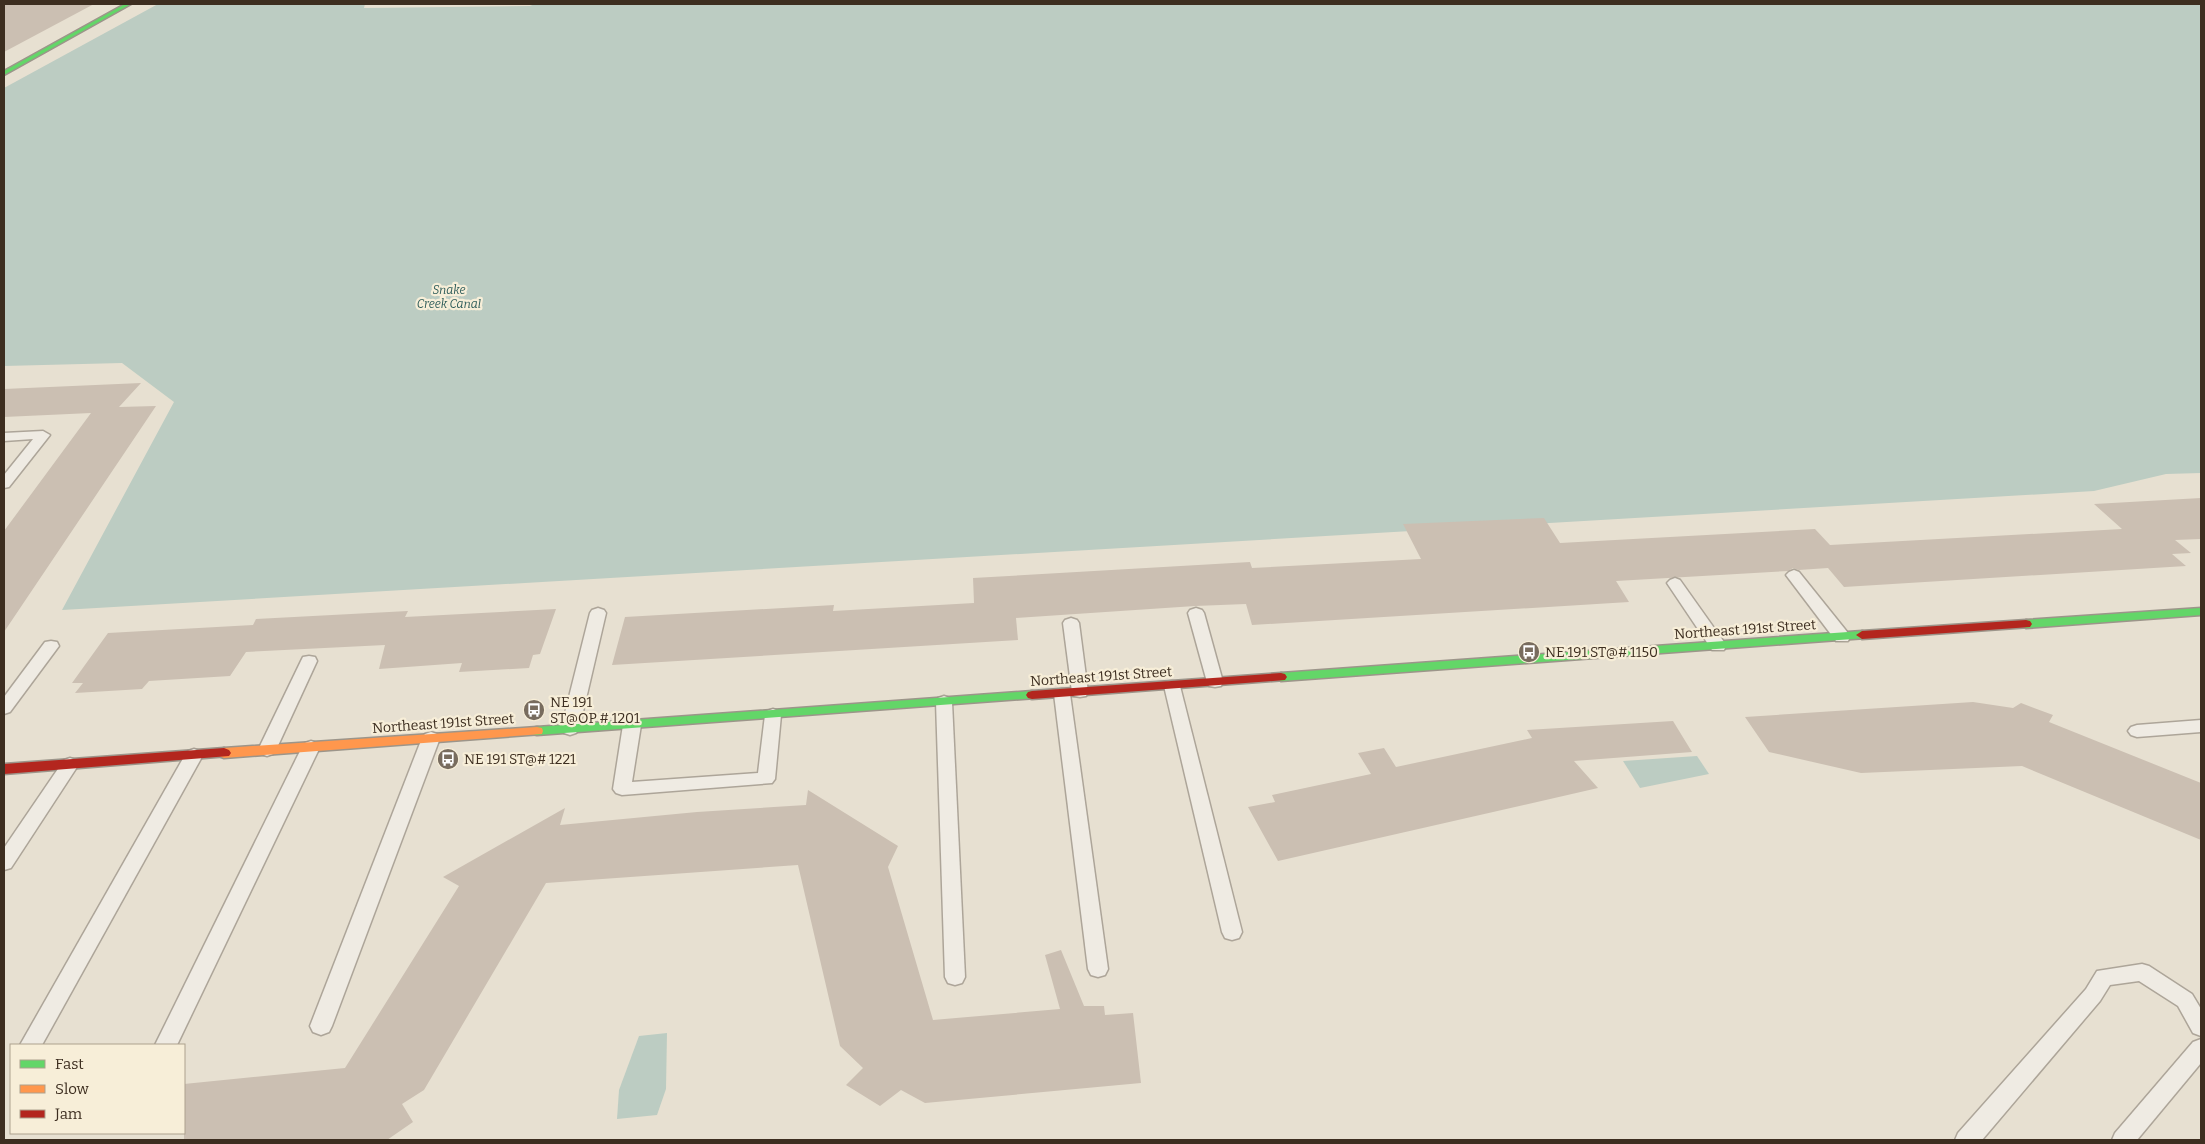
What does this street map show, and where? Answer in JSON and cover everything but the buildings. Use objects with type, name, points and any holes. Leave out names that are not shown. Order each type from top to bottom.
[{"type":"street","points":[[4,73],[128,4]]},
{"type":"street","name":"Northeast 191st Street","points":[[4,770],[2201,611]]},
{"type":"lane","points":[[4,437],[43,435],[4,484]]},
{"type":"lane","points":[[1794,576],[1842,637]]},
{"type":"lane","points":[[1675,583],[1718,646]]},
{"type":"lane","points":[[570,729],[598,613]]},
{"type":"lane","points":[[1196,613],[1215,682]]},
{"type":"lane","points":[[1071,623],[1071,693],[1098,969]]},
{"type":"lane","points":[[4,708],[51,646]]},
{"type":"lane","points":[[267,750],[309,661]]},
{"type":"lane","points":[[1172,686],[1232,932]]},
{"type":"lane","points":[[944,702],[955,977]]},
{"type":"lane","points":[[632,725],[622,789],[766,779],[773,714]]},
{"type":"lane","points":[[2137,731],[2201,726]]},
{"type":"lane","points":[[321,1026],[431,738]]},
{"type":"lane","points":[[166,1044],[311,747]]},
{"type":"lane","points":[[32,1044],[194,755]]},
{"type":"lane","points":[[4,863],[70,764]]},
{"type":"lane","points":[[1966,1140],[2093,995],[2104,977],[2142,972],[2185,1000],[2201,1027]]},
{"type":"lane","points":[[2124,1140],[2201,1048]]},
{"type":"water","name":"Snake Creek Canal","points":[[158,4],[365,4],[364,8],[530,6],[535,4],[2201,4],[2201,473],[2166,474],[2094,491],[62,610],[174,402],[122,363],[4,366],[4,88]]},
{"type":"water","points":[[1697,756],[1709,774],[1640,788],[1623,761]]},
{"type":"water","points":[[667,1033],[666,1089],[657,1115],[617,1119],[619,1090],[639,1036]]},
{"type":"traffic: fast","points":[[4,73],[128,4]]},
{"type":"traffic: fast","points":[[2026,624],[2201,611]]},
{"type":"traffic: fast","points":[[1281,677],[1862,635]]},
{"type":"traffic: fast","points":[[537,731],[1032,695]]},
{"type":"traffic: slow","points":[[224,753],[537,731]]},
{"type":"traffic: jam","points":[[1862,635],[2026,624]]},
{"type":"traffic: jam","points":[[1032,695],[1281,677]]},
{"type":"traffic: jam","points":[[4,769],[224,753]]},
{"type":"place","name":"NE 191 ST@# 1150","points":[[1529,652]]},
{"type":"place","name":"NE 191 ST@OP # 1201","points":[[534,710]]},
{"type":"place","name":"NE 191 ST@# 1221","points":[[448,759]]}]
